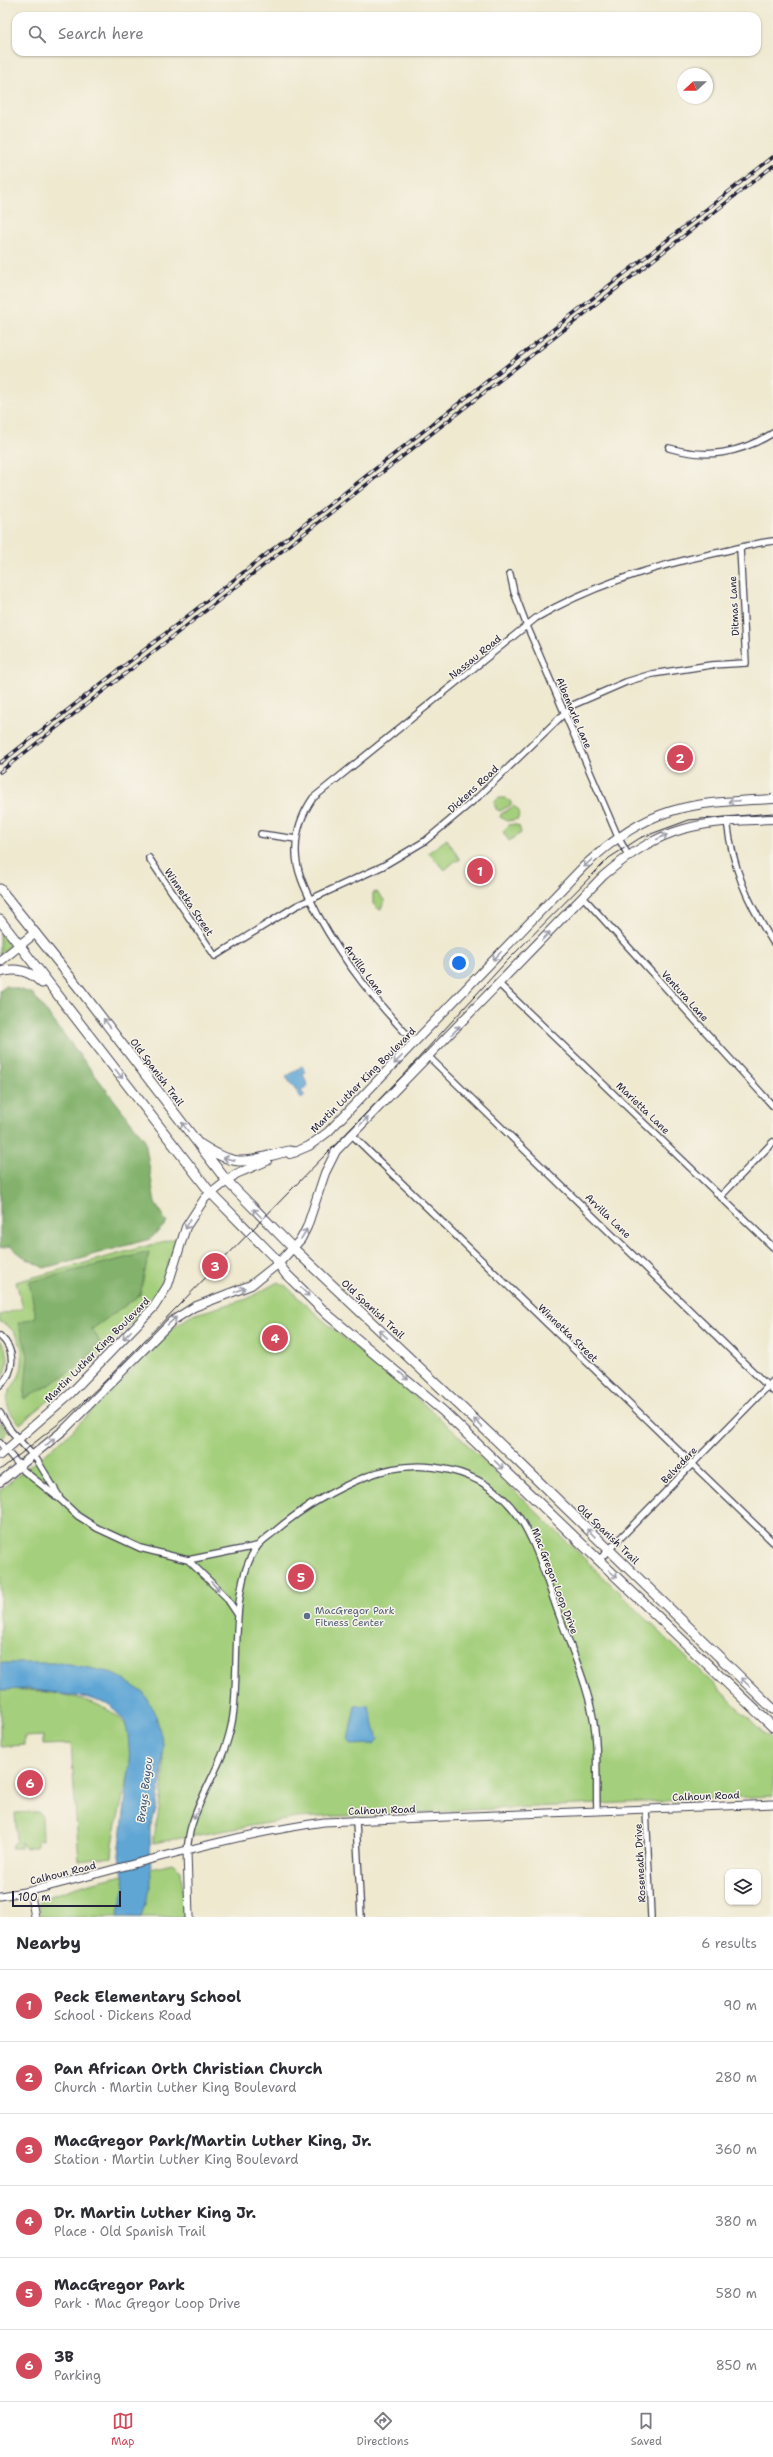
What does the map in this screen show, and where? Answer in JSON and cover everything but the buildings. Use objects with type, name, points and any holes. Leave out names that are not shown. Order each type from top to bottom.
[{"type":"main road","name":"Martin Luther King Boulevard","points":[[3,1452],[70,1394],[162,1296],[174,1269],[186,1228],[200,1203],[210,1192],[226,1180],[258,1163],[295,1152],[317,1141],[328,1132],[584,866],[618,837],[658,815],[678,808],[710,802],[773,799]]},
{"type":"main road","points":[[0,1482],[65,1429],[172,1321],[194,1307],[251,1285],[279,1263],[301,1239],[312,1218],[327,1167],[336,1151],[351,1134],[430,1057],[583,897],[628,855],[680,828],[727,821],[773,819]]},
{"type":"main road","name":"Old Spanish Trail","points":[[0,888],[226,1180],[293,1248],[493,1436],[773,1709]]},
{"type":"main road","points":[[0,920],[210,1192],[279,1263],[286,1274],[328,1315],[402,1375],[443,1411],[773,1727]]},
{"type":"main road","points":[[0,961],[35,933]]},
{"type":"main road","points":[[0,972],[14,969],[31,974],[69,1010]]},
{"type":"main road","points":[[195,1141],[228,1160],[255,1160],[289,1151],[295,1152]]},
{"type":"street","points":[[669,448],[701,455],[718,454],[748,446],[773,433]]},
{"type":"street","name":"Nassau Road","points":[[310,900],[297,860],[296,839],[300,821],[307,808],[323,788],[527,626],[554,608],[604,584],[648,568],[773,541]]},
{"type":"street","name":"Ditmas Lane","points":[[740,548],[746,663]]},
{"type":"street","name":"Albemarle Lane","points":[[510,574],[514,592],[527,626],[618,837],[628,855]]},
{"type":"street","name":"Dickens Road","points":[[215,956],[310,900],[383,866],[425,841],[478,797],[564,712],[594,694],[652,674],[705,666],[746,663]]},
{"type":"street","points":[[727,821],[738,877],[755,914],[773,942]]},
{"type":"street","points":[[261,834],[296,839]]},
{"type":"street","name":"Winnetka Street","points":[[149,858],[215,956]]},
{"type":"street","name":"Ventura Lane","points":[[583,897],[773,1106]]},
{"type":"street","name":"Arvilla Lane","points":[[310,900],[350,968],[378,1004],[415,1043]]},
{"type":"street","name":"Marietta Lane","points":[[499,984],[773,1246]]},
{"type":"street","name":"Arvilla Lane","points":[[430,1057],[773,1390]]},
{"type":"street","name":"Winnetka Street","points":[[351,1134],[691,1465],[773,1542]]},
{"type":"street","points":[[721,1196],[773,1142]]},
{"type":"street","points":[[0,1336],[10,1348],[12,1363],[7,1377],[0,1385]]},
{"type":"street","name":"Belvedere","points":[[598,1561],[773,1381]]},
{"type":"street","points":[[0,1413],[18,1440],[33,1456],[61,1500]]},
{"type":"street","points":[[0,1443],[3,1452],[78,1516],[118,1539],[140,1548],[188,1560],[257,1546]]},
{"type":"street","name":"Mac Gregor Loop Drive","points":[[257,1546],[322,1496],[368,1475],[397,1467],[422,1465],[443,1468],[473,1479],[499,1495],[519,1518],[530,1537],[584,1684],[595,1732],[597,1810]]},
{"type":"street","points":[[189,1917],[187,1851],[191,1825],[213,1780],[226,1747],[233,1716],[238,1666],[238,1615],[244,1578],[257,1546]]},
{"type":"street","points":[[188,1560],[226,1597],[238,1615]]},
{"type":"street","name":"Calhoun Road","points":[[0,1896],[30,1891],[281,1828],[324,1822],[773,1804]]},
{"type":"street","name":"Roseneath Drive","points":[[646,1809],[651,1917]]},
{"type":"street","points":[[356,1821],[361,1917]]},
{"type":"street","points":[[30,1891],[35,1917]]},
{"type":"green space","points":[[499,798],[505,798],[511,802],[511,805],[500,811],[496,809],[494,802]]},
{"type":"green space","points":[[514,806],[519,811],[518,819],[508,821],[500,817],[501,814]]},
{"type":"green space","points":[[514,824],[519,826],[521,833],[509,841],[503,832],[509,825]]},
{"type":"green space","points":[[447,839],[460,860],[455,861],[445,870],[428,853]]},
{"type":"green space","points":[[377,892],[385,901],[380,910],[373,904],[373,893]]},
{"type":"green space","points":[[0,933],[9,945],[8,948],[0,955]]},
{"type":"green space","points":[[6,986],[32,993],[145,1140],[155,1203],[167,1223],[150,1239],[44,1268],[25,1258],[10,1246],[0,1248],[0,991]]},
{"type":"green space","points":[[176,1238],[161,1288],[149,1306],[68,1385],[20,1424],[13,1416],[7,1404],[7,1397],[19,1376],[22,1352],[17,1337],[13,1331],[0,1322],[0,1315],[23,1308],[16,1282]]},
{"type":"green space","points":[[149,1252],[140,1295],[92,1329],[100,1342],[92,1352],[66,1375],[24,1399],[28,1355],[18,1323],[36,1317],[29,1282]]},
{"type":"green space","points":[[278,1282],[286,1286],[324,1321],[442,1420],[773,1742],[773,1796],[296,1818],[153,1843],[163,1786],[161,1740],[156,1716],[0,1663],[0,1490],[69,1434],[173,1328],[192,1315],[247,1299]]},
{"type":"green space","points":[[0,1340],[6,1350],[8,1360],[6,1370],[0,1380]]},
{"type":"green space","points":[[0,1421],[8,1433],[2,1438],[0,1436]]},
{"type":"green space","points":[[0,1690],[37,1691],[79,1698],[99,1705],[115,1714],[127,1727],[132,1743],[132,1757],[116,1826],[112,1857],[79,1861],[71,1744],[43,1745],[43,1736],[24,1737],[24,1745],[0,1747]]},
{"type":"green space","points":[[38,1812],[42,1816],[43,1840],[39,1840],[36,1847],[25,1848],[21,1842],[21,1848],[11,1848],[14,1843],[17,1842],[15,1813]]},
{"type":"green space","points":[[172,1863],[181,1870],[184,1917],[41,1917],[39,1903],[41,1899],[90,1883]]},
{"type":"water","points":[[302,1066],[306,1072],[303,1074],[308,1087],[301,1091],[305,1096],[302,1099],[286,1077]]},
{"type":"water","name":"Brays Bayou","points":[[0,1663],[64,1663],[114,1673],[144,1693],[156,1716],[163,1743],[161,1782],[156,1810],[150,1828],[151,1883],[141,1917],[117,1917],[125,1886],[119,1855],[130,1762],[128,1735],[125,1722],[110,1705],[89,1698],[29,1689],[0,1690]]},
{"type":"water","points":[[368,1705],[378,1739],[374,1744],[352,1745],[348,1740],[355,1706]]},
{"type":"tram line","points":[[0,1470],[67,1417],[103,1383],[403,1075],[505,963],[609,858],[640,838],[689,820],[773,813]]},
{"type":"railway","points":[[0,763],[773,157]]},
{"type":"railway","points":[[0,772],[773,166]]},
{"type":"place","name":"Pan African Orth Christian Church","points":[[680,758]]},
{"type":"place","name":"Peck Elementary School","points":[[480,871]]},
{"type":"place","name":"MacGregor Park/Martin Luther King, Jr.","points":[[215,1266]]},
{"type":"place","name":"Dr. Martin Luther King Jr.","points":[[275,1338]]},
{"type":"place","name":"MacGregor Park","points":[[301,1577]]},
{"type":"place","name":"MacGregor Park Fitness Center","points":[[307,1616]]},
{"type":"place","name":"3B","points":[[30,1783]]}]
